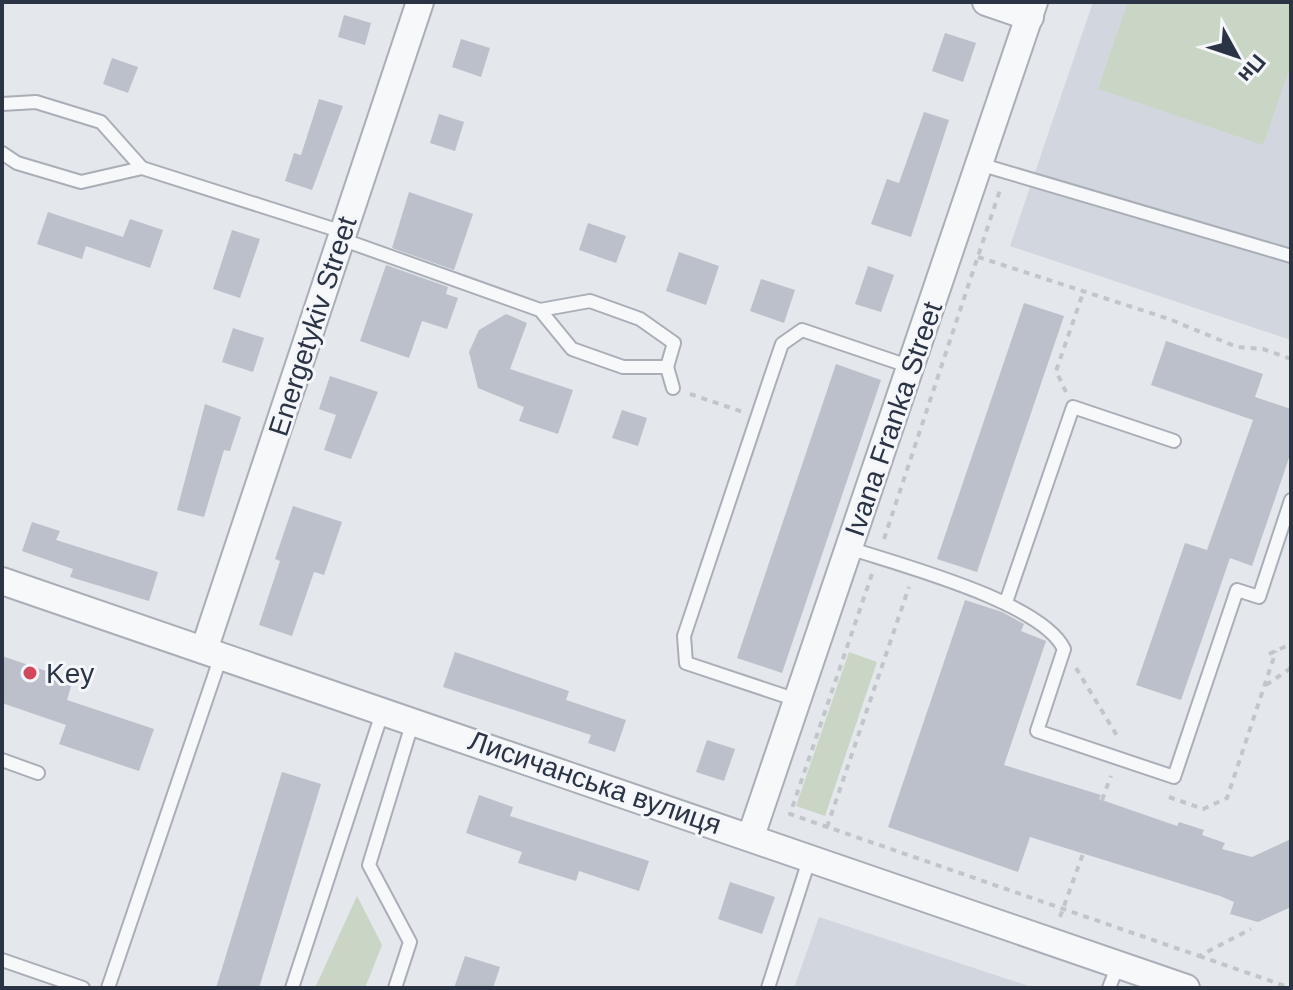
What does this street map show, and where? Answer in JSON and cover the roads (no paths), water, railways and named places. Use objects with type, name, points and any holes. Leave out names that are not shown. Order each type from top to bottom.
[{"type":"street","name":"Energetykiv Street","points":[[213,653],[342,235],[420,2]]},
{"type":"street","points":[[986,2],[1032,9]]},
{"type":"street","name":"Ivana Franka Street","points":[[751,836],[1032,9]]},
{"type":"street","name":"Лисичанська вулиця","points":[[2,581],[751,836],[1051,942],[1113,977],[1186,988]]},
{"type":"lane","points":[[2,104],[36,102],[101,122],[142,168],[342,235],[540,310],[572,349],[623,367],[667,367]]},
{"type":"lane","points":[[2,153],[17,163],[81,182],[142,168]]},
{"type":"lane","points":[[979,164],[1291,256]]},
{"type":"lane","points":[[540,310],[590,301],[640,319],[674,343],[667,367],[673,388]]},
{"type":"lane","points":[[797,700],[686,663],[684,636],[771,376],[782,344],[802,330],[911,367]]},
{"type":"lane","points":[[757,371],[771,376]]},
{"type":"lane","points":[[1006,602],[1073,407],[1174,441]]},
{"type":"lane","points":[[849,548],[1006,602],[1058,635],[1064,649],[1037,731],[1136,767],[1174,777],[1237,590],[1259,597],[1291,500]]},
{"type":"lane","points":[[108,988],[213,653]]},
{"type":"lane","points":[[292,988],[383,710]]},
{"type":"lane","points":[[395,988],[410,942],[369,865],[413,721]]},
{"type":"lane","points":[[2,760],[38,773]]},
{"type":"lane","points":[[768,988],[810,857]]},
{"type":"lane","points":[[2,960],[83,988]]},
{"type":"place","name":"Key","points":[[30,673]]}]
